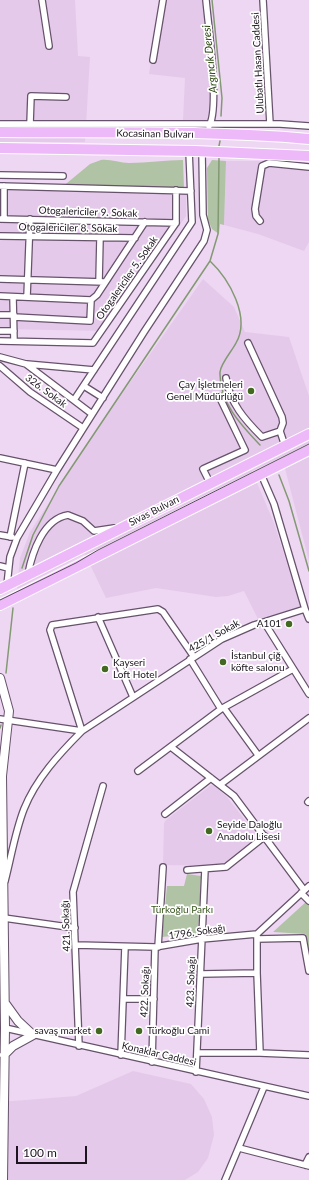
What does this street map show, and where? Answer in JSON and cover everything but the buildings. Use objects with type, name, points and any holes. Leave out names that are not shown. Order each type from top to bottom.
[{"type":"highway","name":"Kocasinan Bulvarı","points":[[0,132],[202,134],[309,139]]},
{"type":"highway","points":[[188,134],[189,151]]},
{"type":"highway","points":[[202,134],[202,151]]},
{"type":"highway","name":"Kocasinan Bulvarı","points":[[0,148],[202,151],[275,159],[309,156]]},
{"type":"highway","name":"Sivas Bulvarı","points":[[4,587],[309,434]]},
{"type":"highway","name":"Sivas Bulvarı","points":[[0,605],[309,450]]},
{"type":"highway","points":[[0,612],[12,599]]},
{"type":"street","points":[[42,0],[49,46]]},
{"type":"street","points":[[153,60],[163,0]]},
{"type":"street","points":[[202,134],[210,124],[213,68],[206,0]]},
{"type":"street","name":"Ulubatlı Hasan Caddesi","points":[[263,0],[270,124]]},
{"type":"street","points":[[30,124],[31,96],[66,97]]},
{"type":"street","points":[[0,124],[270,124],[309,126]]},
{"type":"street","points":[[74,400],[192,222],[189,151]]},
{"type":"street","points":[[4,587],[11,551],[17,538],[83,428],[204,241],[207,230],[204,219],[202,151]]},
{"type":"street","points":[[260,221],[256,216],[255,209],[260,169],[275,159],[309,167]]},
{"type":"street","points":[[0,175],[63,176]]},
{"type":"street","points":[[2,219],[2,186],[191,191]]},
{"type":"street","points":[[176,190],[176,223]]},
{"type":"street","name":"Otogalericiler 9. Sokak","points":[[2,219],[176,223]]},
{"type":"street","points":[[27,297],[31,236],[30,219]]},
{"type":"street","points":[[192,219],[204,219]]},
{"type":"street","points":[[0,296],[91,300],[97,295],[102,282],[135,238],[144,222]]},
{"type":"street","name":"Otogalericiler 5. Sokak","points":[[14,341],[93,343],[176,223]]},
{"type":"street","name":"Otogalericiler 8. Sokak","points":[[0,236],[135,238]]},
{"type":"street","points":[[100,238],[102,282]]},
{"type":"street","points":[[0,279],[102,282]]},
{"type":"street","points":[[0,341],[14,341],[13,297]]},
{"type":"street","points":[[0,315],[90,321],[91,300]]},
{"type":"street","points":[[0,330],[14,331]]},
{"type":"street","points":[[248,343],[282,417],[283,423],[280,431],[285,446]]},
{"type":"street","points":[[0,357],[26,364],[94,370]]},
{"type":"street","points":[[26,364],[92,414]]},
{"type":"street","name":"326. Sokak","points":[[0,366],[30,392],[83,428]]},
{"type":"street","points":[[226,378],[231,397],[238,410],[262,438],[280,431]]},
{"type":"street","points":[[84,386],[103,398]]},
{"type":"street","points":[[210,483],[203,469],[245,450],[219,396]]},
{"type":"street","points":[[0,458],[57,470]]},
{"type":"street","points":[[10,537],[25,463]]},
{"type":"street","points":[[261,474],[274,504],[309,619]]},
{"type":"street","points":[[28,574],[34,553],[40,540],[58,518],[68,515],[83,521],[94,531],[124,526]]},
{"type":"street","points":[[0,535],[17,538]]},
{"type":"street","points":[[0,566],[8,568]]},
{"type":"street","name":"425/1 Sokak","points":[[4,888],[20,823],[29,798],[52,763],[82,730],[192,658],[234,633],[305,609]]},
{"type":"street","points":[[0,719],[82,730],[50,628],[54,624],[160,610],[192,658],[223,709],[258,755]]},
{"type":"street","points":[[98,617],[132,697]]},
{"type":"street","points":[[264,622],[309,694]]},
{"type":"street","points":[[138,771],[223,709],[293,668]]},
{"type":"street","points":[[0,678],[7,698],[9,719],[2,776],[5,1002],[2,1028],[4,1055],[3,1180]]},
{"type":"street","points":[[221,784],[309,718]]},
{"type":"street","points":[[171,747],[221,784],[234,796],[265,836],[302,892],[309,900]]},
{"type":"street","points":[[165,814],[211,778]]},
{"type":"street","name":"421. Sokağı","points":[[79,1046],[73,892],[103,786]]},
{"type":"street","points":[[187,870],[226,868],[265,836]]},
{"type":"street","name":"422. Sokağı","points":[[152,1062],[154,999],[162,866]]},
{"type":"street","name":"423. Sokağı","points":[[196,1072],[205,869]]},
{"type":"street","points":[[260,1053],[257,936],[309,886]]},
{"type":"street","points":[[4,918],[75,928]]},
{"type":"street","name":"1796. Sokağı","points":[[76,946],[157,947],[202,939],[257,936],[303,938],[309,971]]},
{"type":"street","points":[[122,1055],[126,947]]},
{"type":"street","points":[[201,974],[257,973]]},
{"type":"street","points":[[125,999],[154,999]]},
{"type":"street","points":[[4,1055],[18,1042],[33,1035],[18,1021],[5,1002]]},
{"type":"street","name":"Konaklar Caddesi","points":[[2,1028],[309,1096]]},
{"type":"street","points":[[197,1053],[309,1055]]},
{"type":"street","points":[[225,1180],[264,1087]]},
{"type":"street","points":[[239,1148],[307,1166],[309,1157]]},
{"type":"shaded area","points":[[0,0],[75,0],[78,56],[90,57],[85,142],[0,142]]},
{"type":"shaded area","points":[[160,0],[207,0],[211,56],[211,121],[183,120],[185,78],[149,74]]},
{"type":"shaded area","points":[[226,161],[273,161],[309,164],[309,242],[304,251],[258,234],[224,225]]},
{"type":"shaded area","points":[[0,189],[186,193],[186,216],[106,331],[0,329]]},
{"type":"shaded area","points":[[203,279],[234,307],[245,332],[289,337],[309,396],[309,561],[282,457],[252,471],[274,523],[301,607],[258,619],[244,591],[228,596],[216,597],[156,588],[106,598],[85,554],[17,589],[20,558],[30,532],[90,439]]},
{"type":"shaded area","name":"Seyide Daloğlu Anadolu Lisesi","points":[[211,785],[215,786],[227,797],[259,838],[224,866],[163,865],[164,823]]},
{"type":"shaded area","points":[[133,1071],[191,1084],[204,1099],[212,1117],[214,1135],[208,1158],[198,1172],[185,1180],[0,1180],[0,1102],[76,1096]]},
{"type":"green space","points":[[101,160],[143,163],[183,160],[184,189],[61,188],[90,164]]},
{"type":"green space","points":[[212,160],[226,161],[224,225],[220,224],[219,234],[212,229],[208,220],[207,168]]},
{"type":"green space","name":"Türkoğlu Parkı","points":[[187,874],[201,876],[198,933],[162,937],[167,886],[184,886]]},
{"type":"green space","points":[[307,901],[309,903],[309,952],[306,934],[273,932]]},
{"type":"waterway","name":"Argıncık Deresi","points":[[212,0],[222,98],[221,116]]},
{"type":"waterway","points":[[219,146],[220,141]]},
{"type":"waterway","points":[[22,568],[33,535],[59,486],[210,261],[218,234],[219,158]]},
{"type":"waterway","points":[[210,261],[231,288],[236,299],[241,322],[240,333],[236,343],[221,368],[220,372],[223,393],[232,412],[260,445]]},
{"type":"waterway","points":[[279,475],[289,501],[309,571]]},
{"type":"waterway","points":[[6,673],[13,608]]},
{"type":"tram line","points":[[0,600],[76,563],[98,550],[309,444]]},
{"type":"place","name":"Çay İşletmeleri Genel Müdürlüğü","points":[[251,391]]},
{"type":"place","name":"A101","points":[[289,624]]},
{"type":"place","name":"İstanbul çiğ köfte salonu","points":[[223,662]]},
{"type":"place","name":"Kayseri Loft Hotel","points":[[105,669]]},
{"type":"place","name":"Seyide Daloğlu Anadolu Lisesi","points":[[209,831]]},
{"type":"place","name":"savaş market","points":[[99,1031]]},
{"type":"place","name":"Türkoğlu Cami","points":[[139,1031]]}]
